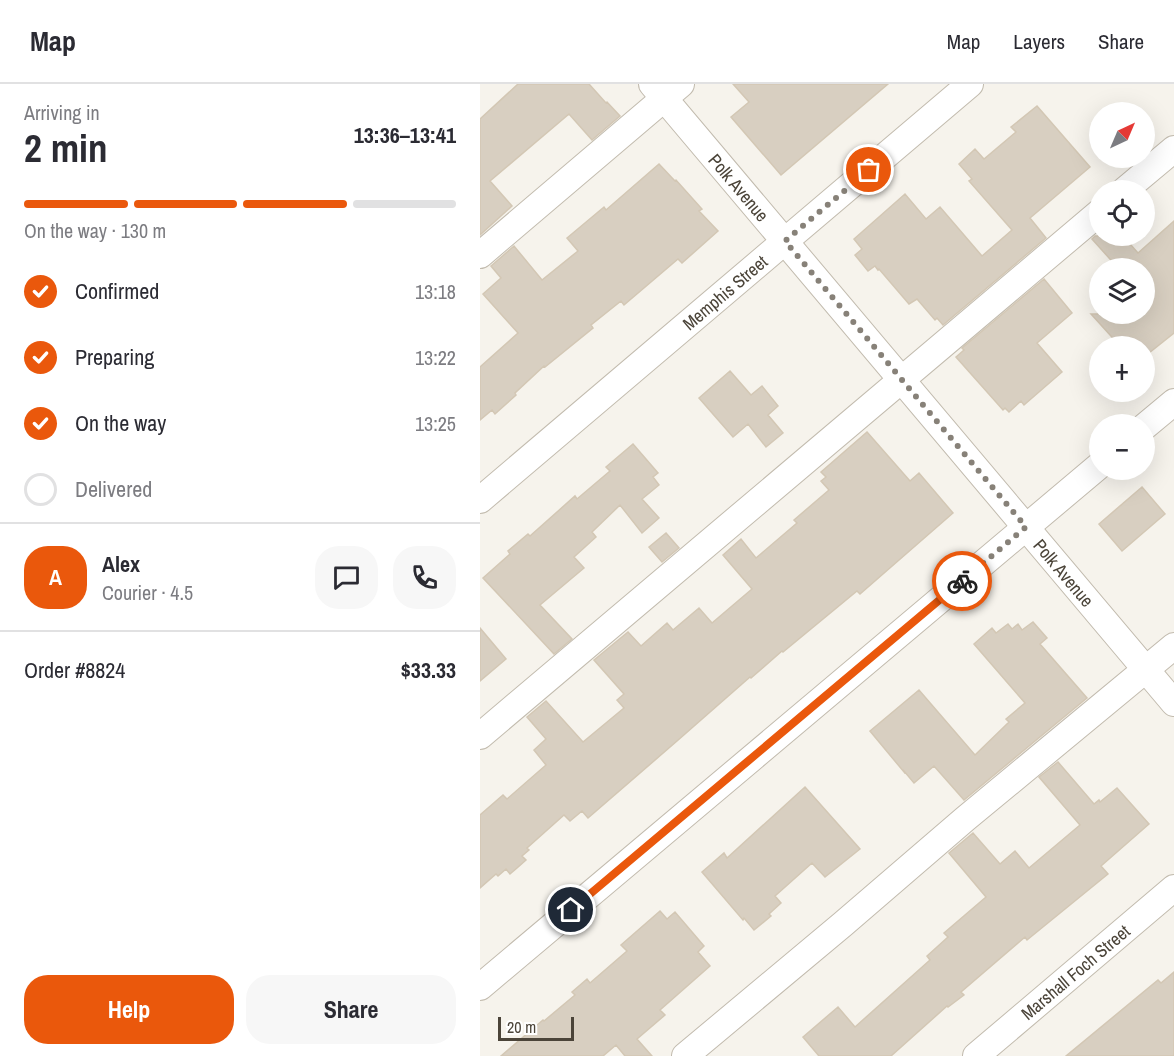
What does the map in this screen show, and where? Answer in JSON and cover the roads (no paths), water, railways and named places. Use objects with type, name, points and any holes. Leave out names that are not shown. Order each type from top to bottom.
[{"type":"street","name":"Memphis Street","points":[[480,500],[970,84]]},
{"type":"street","name":"Polk Avenue","points":[[666,89],[785,241],[1174,703]]},
{"type":"street","points":[[480,255],[666,89]]},
{"type":"street","points":[[1137,180],[1174,149]]},
{"type":"street","points":[[480,736],[1089,221]]},
{"type":"street","points":[[1155,418],[1174,402]]},
{"type":"street","points":[[480,987],[1089,474]]},
{"type":"street","points":[[685,1056],[1174,646]]},
{"type":"street","name":"Marshall Foch Street","points":[[976,1056],[1174,888]]}]
